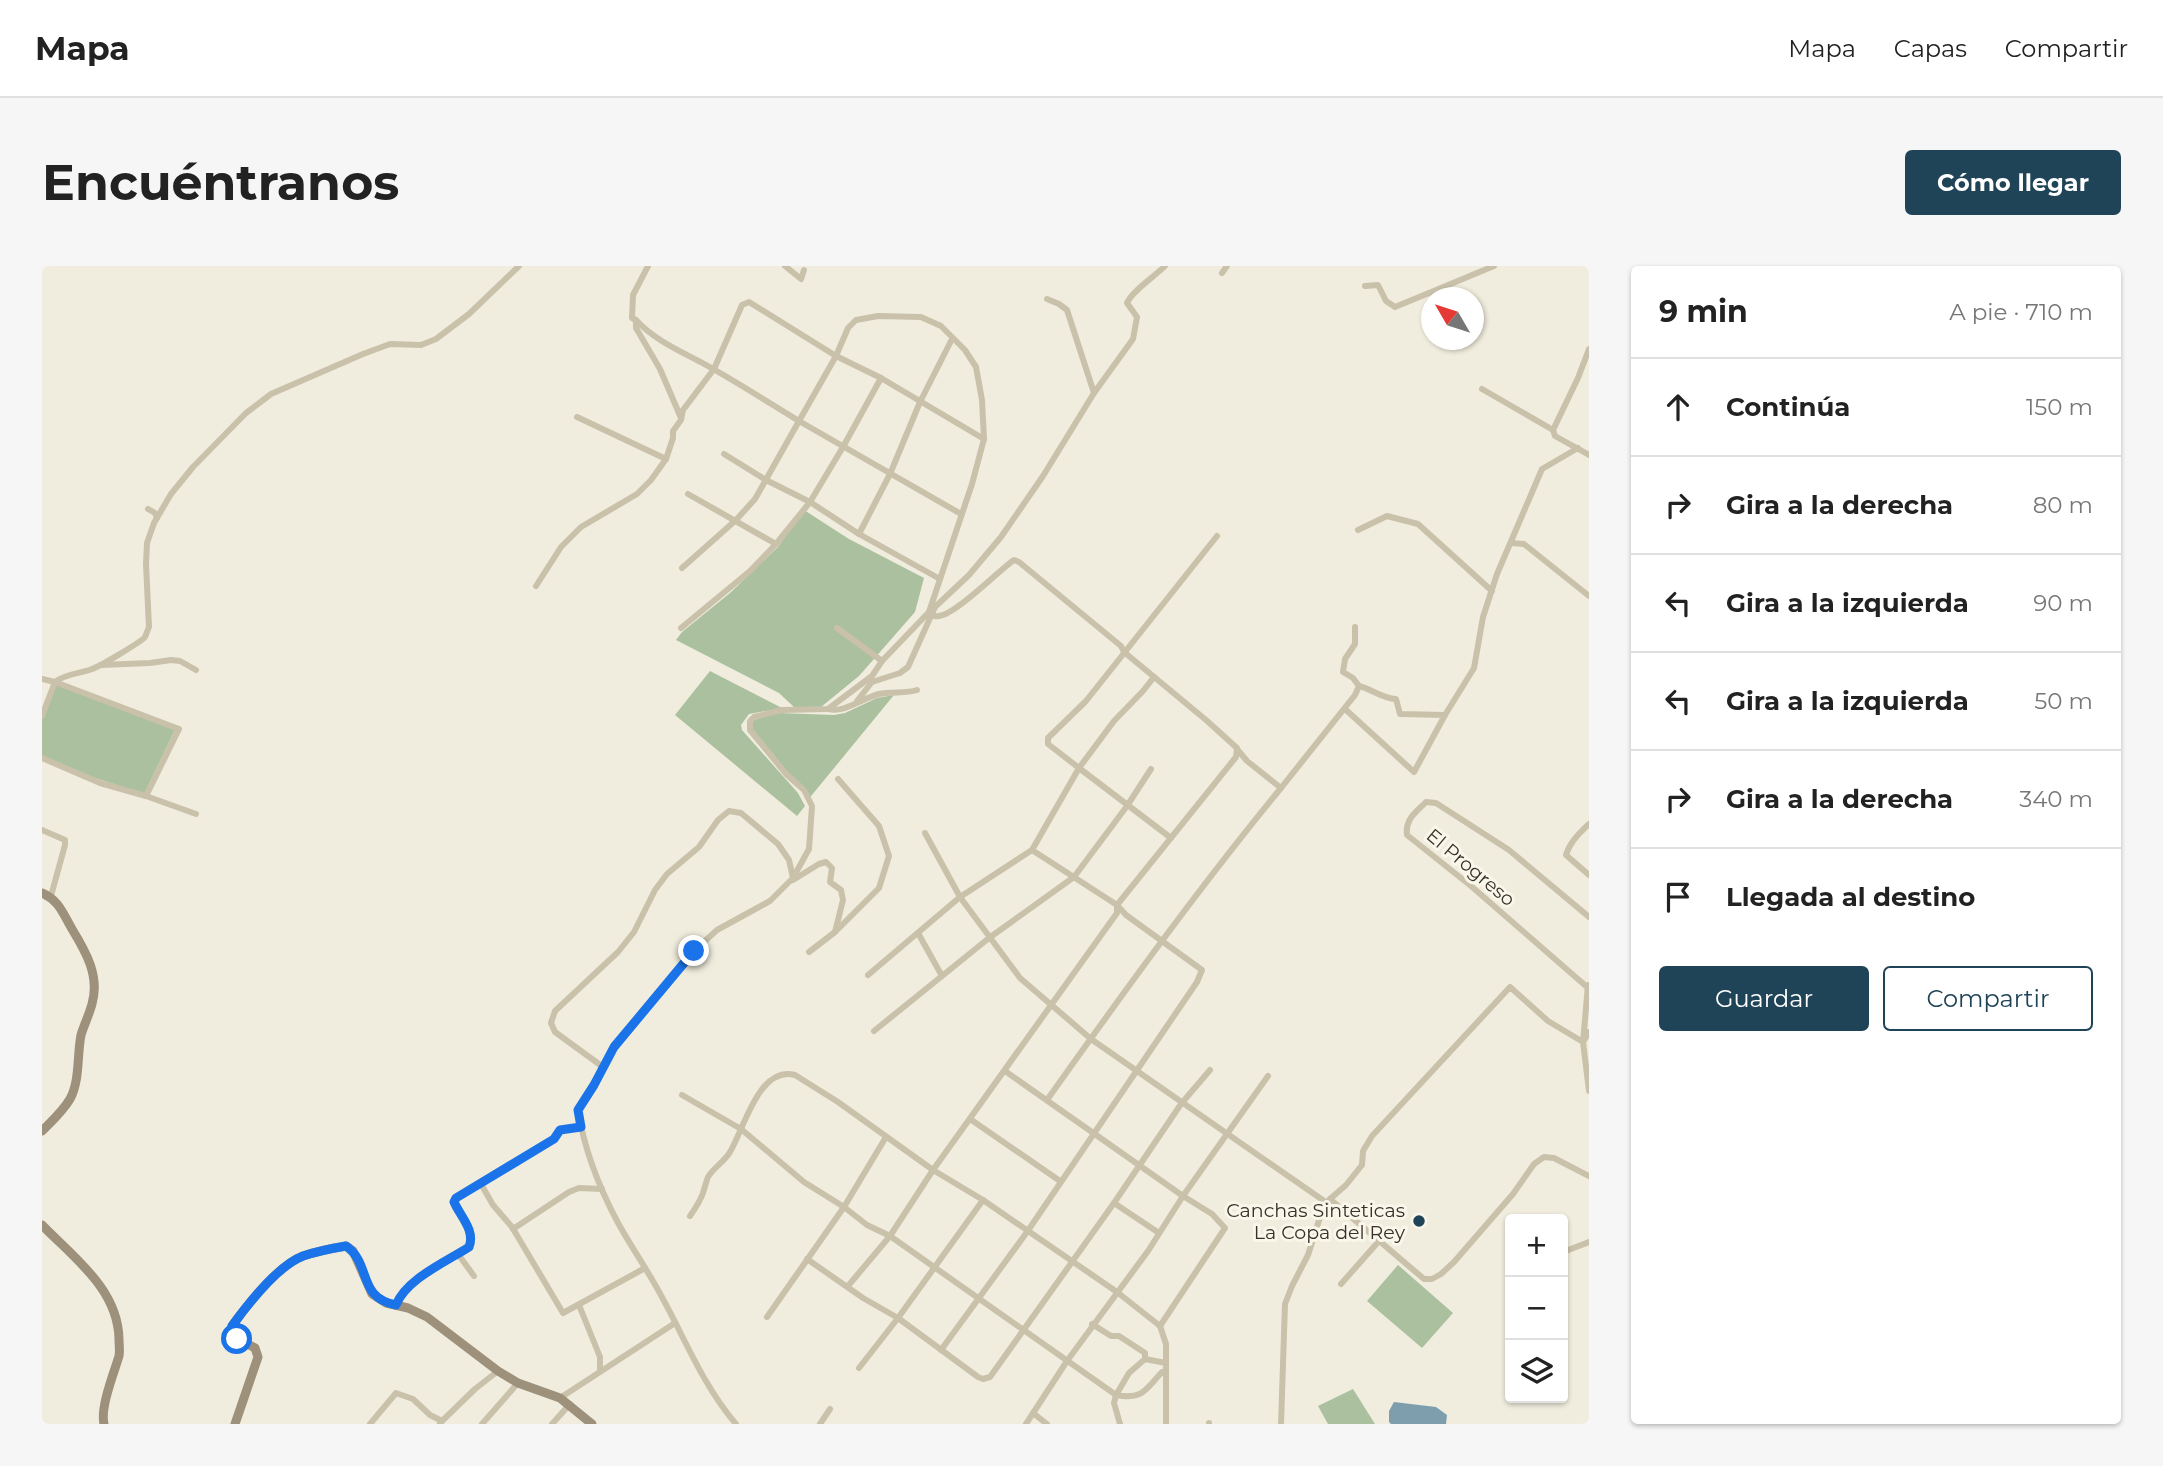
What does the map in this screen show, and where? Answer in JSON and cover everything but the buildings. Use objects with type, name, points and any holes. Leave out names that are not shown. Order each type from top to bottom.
[{"type":"street","points":[[42,716],[55,682],[63,676],[93,669],[134,646],[145,636],[149,626],[147,543],[157,518],[193,467],[246,413],[271,394],[363,354],[390,344],[421,345],[436,339],[469,314],[519,266]]},
{"type":"street","points":[[648,266],[633,295],[632,318],[662,341],[961,513]]},
{"type":"street","points":[[785,266],[802,279],[804,270]]},
{"type":"street","points":[[736,1424],[713,1393],[618,1222],[602,1189],[578,1110],[614,1047],[694,951],[717,930],[770,901],[791,880],[809,849],[811,806],[804,790],[787,775],[750,730],[750,721],[754,717],[782,710],[844,709],[857,701],[872,682],[900,674],[908,667],[935,607],[970,575],[1001,537],[1043,476],[1094,393],[1133,339],[1137,317],[1127,303],[1130,295],[1165,266]]},
{"type":"street","points":[[1222,273],[1227,266]]},
{"type":"street","points":[[1365,286],[1378,285],[1386,301],[1395,307],[1494,266]]},
{"type":"street","points":[[1047,299],[1067,310],[1094,393]]},
{"type":"street","points":[[536,586],[561,547],[581,527],[637,494],[651,480],[666,459],[673,431],[683,411],[714,369],[742,305],[749,302],[836,356],[881,378],[984,439]]},
{"type":"street","points":[[682,568],[736,520],[755,499],[836,356],[848,328],[856,320],[877,316],[921,317],[942,326],[965,350],[976,367],[982,400],[984,439],[972,484],[931,614],[882,661],[872,676],[828,709]]},
{"type":"street","points":[[636,320],[636,328],[660,369],[681,419]]},
{"type":"street","points":[[859,534],[890,474],[920,402],[952,339]]},
{"type":"street","points":[[1553,430],[1589,349]]},
{"type":"street","points":[[681,628],[750,571],[810,502],[881,378]]},
{"type":"street","points":[[1482,389],[1553,430],[1555,436],[1589,455]]},
{"type":"street","points":[[577,417],[666,459]]},
{"type":"street","points":[[1345,709],[1414,772],[1474,668],[1483,618],[1492,591],[1542,469],[1578,448]]},
{"type":"street","points":[[724,454],[940,579]]},
{"type":"street","points":[[688,494],[776,544]]},
{"type":"street","points":[[148,509],[155,513],[157,518]]},
{"type":"street","points":[[1358,530],[1387,516],[1418,524],[1492,591]]},
{"type":"street","points":[[1171,838],[1048,744],[1048,738],[1086,701],[1217,536]]},
{"type":"street","points":[[1511,543],[1524,544],[1589,596]]},
{"type":"street","points":[[931,614],[941,616],[968,599],[1014,560],[1069,601],[1121,646],[1124,652],[1206,720],[1237,748],[1247,761],[1281,788]]},
{"type":"street","points":[[1354,627],[1356,644],[1345,659],[1343,672],[1359,686],[1370,688],[1385,698],[1396,699],[1400,715],[1445,715]]},
{"type":"street","points":[[837,628],[882,661]]},
{"type":"street","points":[[99,665],[172,660],[180,661],[196,670]]},
{"type":"street","points":[[868,975],[960,897],[1032,850],[1079,768],[1114,720],[1154,677]]},
{"type":"street","points":[[42,679],[178,729],[146,796]]},
{"type":"street","points":[[1048,1100],[1162,939],[1345,709],[1359,686]]},
{"type":"street","points":[[857,701],[868,700],[878,694],[917,690]]},
{"type":"street","points":[[848,1286],[890,1236],[933,1170],[1052,1007],[1117,913],[1117,905],[1236,757],[1237,748]]},
{"type":"street","points":[[42,758],[100,783],[196,814]]},
{"type":"street","points":[[874,1031],[989,938],[1074,877],[1128,806],[1151,769]]},
{"type":"street","points":[[809,951],[835,932],[879,888],[889,856],[878,826],[838,779]]},
{"type":"street","name":"El Progreso","points":[[1588,985],[1408,835],[1406,827],[1409,818],[1426,802],[1436,803],[1509,850],[1589,917]]},
{"type":"street","points":[[603,1067],[555,1032],[551,1023],[555,1011],[618,952],[634,932],[655,890],[667,874],[699,848],[718,820],[729,811],[741,813],[778,844],[789,860],[791,880]]},
{"type":"street","points":[[1589,824],[1566,852],[1569,859],[1589,875]]},
{"type":"street","points":[[42,830],[65,840],[46,894],[63,911],[86,950],[94,989],[93,1002],[82,1034],[72,1097],[42,1131]]},
{"type":"street","points":[[925,833],[960,897],[989,938],[1020,978],[1052,1007],[1091,1039],[1181,1104],[1329,1201],[1423,1279],[1432,1279],[1454,1262],[1513,1194],[1534,1164],[1544,1157],[1554,1158],[1589,1176]]},
{"type":"street","points":[[941,1350],[1137,1073],[1197,982],[1202,970],[1126,915],[1117,905],[1032,850]]},
{"type":"street","points":[[791,880],[819,864],[826,862],[832,868],[830,882],[841,890],[843,900],[835,932]]},
{"type":"street","points":[[918,933],[942,976]]},
{"type":"street","points":[[1588,985],[1583,1042],[1589,1091]]},
{"type":"street","points":[[1280,1422],[1285,1304],[1308,1255],[1321,1214],[1329,1201],[1362,1165],[1363,1151],[1372,1136],[1510,987],[1548,1021],[1583,1042]]},
{"type":"street","points":[[1583,1042],[1589,1032]]},
{"type":"street","points":[[807,1259],[898,1318],[983,1379],[990,1377],[1181,1104],[1210,1070]]},
{"type":"street","points":[[1005,1071],[1212,1214],[1226,1228],[1160,1326]]},
{"type":"street","points":[[690,1216],[704,1193],[709,1177],[719,1162],[730,1154],[766,1083],[777,1075],[795,1075],[838,1102],[933,1170],[983,1200],[1116,1292],[1160,1326],[1166,1344],[1166,1424]]},
{"type":"street","points":[[1026,1424],[1092,1324],[1148,1251],[1183,1196],[1268,1076]]},
{"type":"street","points":[[681,1095],[741,1129],[788,1170],[867,1225],[890,1236],[1116,1395],[1129,1398],[1138,1396],[1146,1391],[1162,1372],[1166,1374]]},
{"type":"street","points":[[970,1119],[1060,1181]]},
{"type":"street","points":[[396,1305],[400,1295],[411,1283],[469,1247],[471,1232],[454,1202],[456,1198],[554,1139],[560,1130],[581,1127]]},
{"type":"street","points":[[767,1317],[844,1207],[886,1137]]},
{"type":"street","points":[[481,1184],[493,1205],[513,1229],[563,1312],[645,1268]]},
{"type":"street","points":[[513,1229],[569,1192],[579,1188],[602,1189]]},
{"type":"street","points":[[859,1368],[983,1200]]},
{"type":"street","points":[[1114,1203],[1159,1233]]},
{"type":"street","points":[[42,1225],[102,1287],[112,1304],[119,1329],[119,1354],[103,1406],[104,1424]]},
{"type":"street","points":[[1341,1284],[1379,1241]]},
{"type":"street","points":[[1568,1250],[1589,1242]]},
{"type":"street","points":[[235,1424],[258,1357],[255,1348],[237,1339],[232,1326],[244,1309],[285,1266],[303,1256],[346,1246],[353,1251],[372,1294],[386,1303],[408,1308],[427,1317],[498,1371],[518,1383],[560,1398],[592,1424]]},
{"type":"street","points":[[458,1254],[474,1276]]},
{"type":"street","points":[[579,1305],[600,1357],[600,1370]]},
{"type":"street","points":[[560,1398],[675,1323]]},
{"type":"street","points":[[1092,1324],[1111,1336],[1119,1336],[1145,1353],[1145,1359],[1129,1373],[1116,1395],[1114,1403],[1120,1424]]},
{"type":"street","points":[[1145,1359],[1166,1363]]},
{"type":"street","points":[[370,1424],[396,1393],[413,1399],[441,1423],[475,1389],[498,1371]]},
{"type":"street","points":[[482,1424],[518,1383]]},
{"type":"street","points":[[552,1424],[570,1404]]},
{"type":"street","points":[[820,1424],[830,1409]]},
{"type":"street","points":[[1033,1413],[1046,1424]]},
{"type":"green space","points":[[804,510],[849,539],[924,578],[915,612],[859,676],[821,707],[795,708],[779,693],[676,640],[778,547]]},
{"type":"green space","points":[[710,671],[782,708],[749,714],[741,725],[742,730],[798,793],[805,806],[797,816],[675,715]]},
{"type":"green space","points":[[56,684],[175,730],[144,794],[68,769],[42,755],[42,718]]},
{"type":"green space","points":[[894,695],[807,801],[805,792],[749,730],[750,721],[779,713],[834,715],[845,713],[877,698]]},
{"type":"green space","points":[[1398,1265],[1453,1313],[1422,1348],[1367,1301]]},
{"type":"green space","points":[[1353,1389],[1375,1424],[1328,1424],[1318,1406]]},
{"type":"water","points":[[1394,1402],[1436,1407],[1447,1415],[1446,1424],[1391,1424],[1389,1411]]},
{"type":"place","name":"Canchas Sinteticas La Copa del Rey","points":[[1419,1221]]},
{"type":"route","points":[[237,1339],[232,1326],[244,1309],[285,1266],[303,1256],[346,1246],[353,1251],[372,1294],[386,1303],[396,1305],[400,1295],[411,1283],[469,1247],[471,1232],[454,1202],[456,1198],[554,1139],[560,1130],[581,1127],[578,1110],[614,1047],[694,951]]}]
